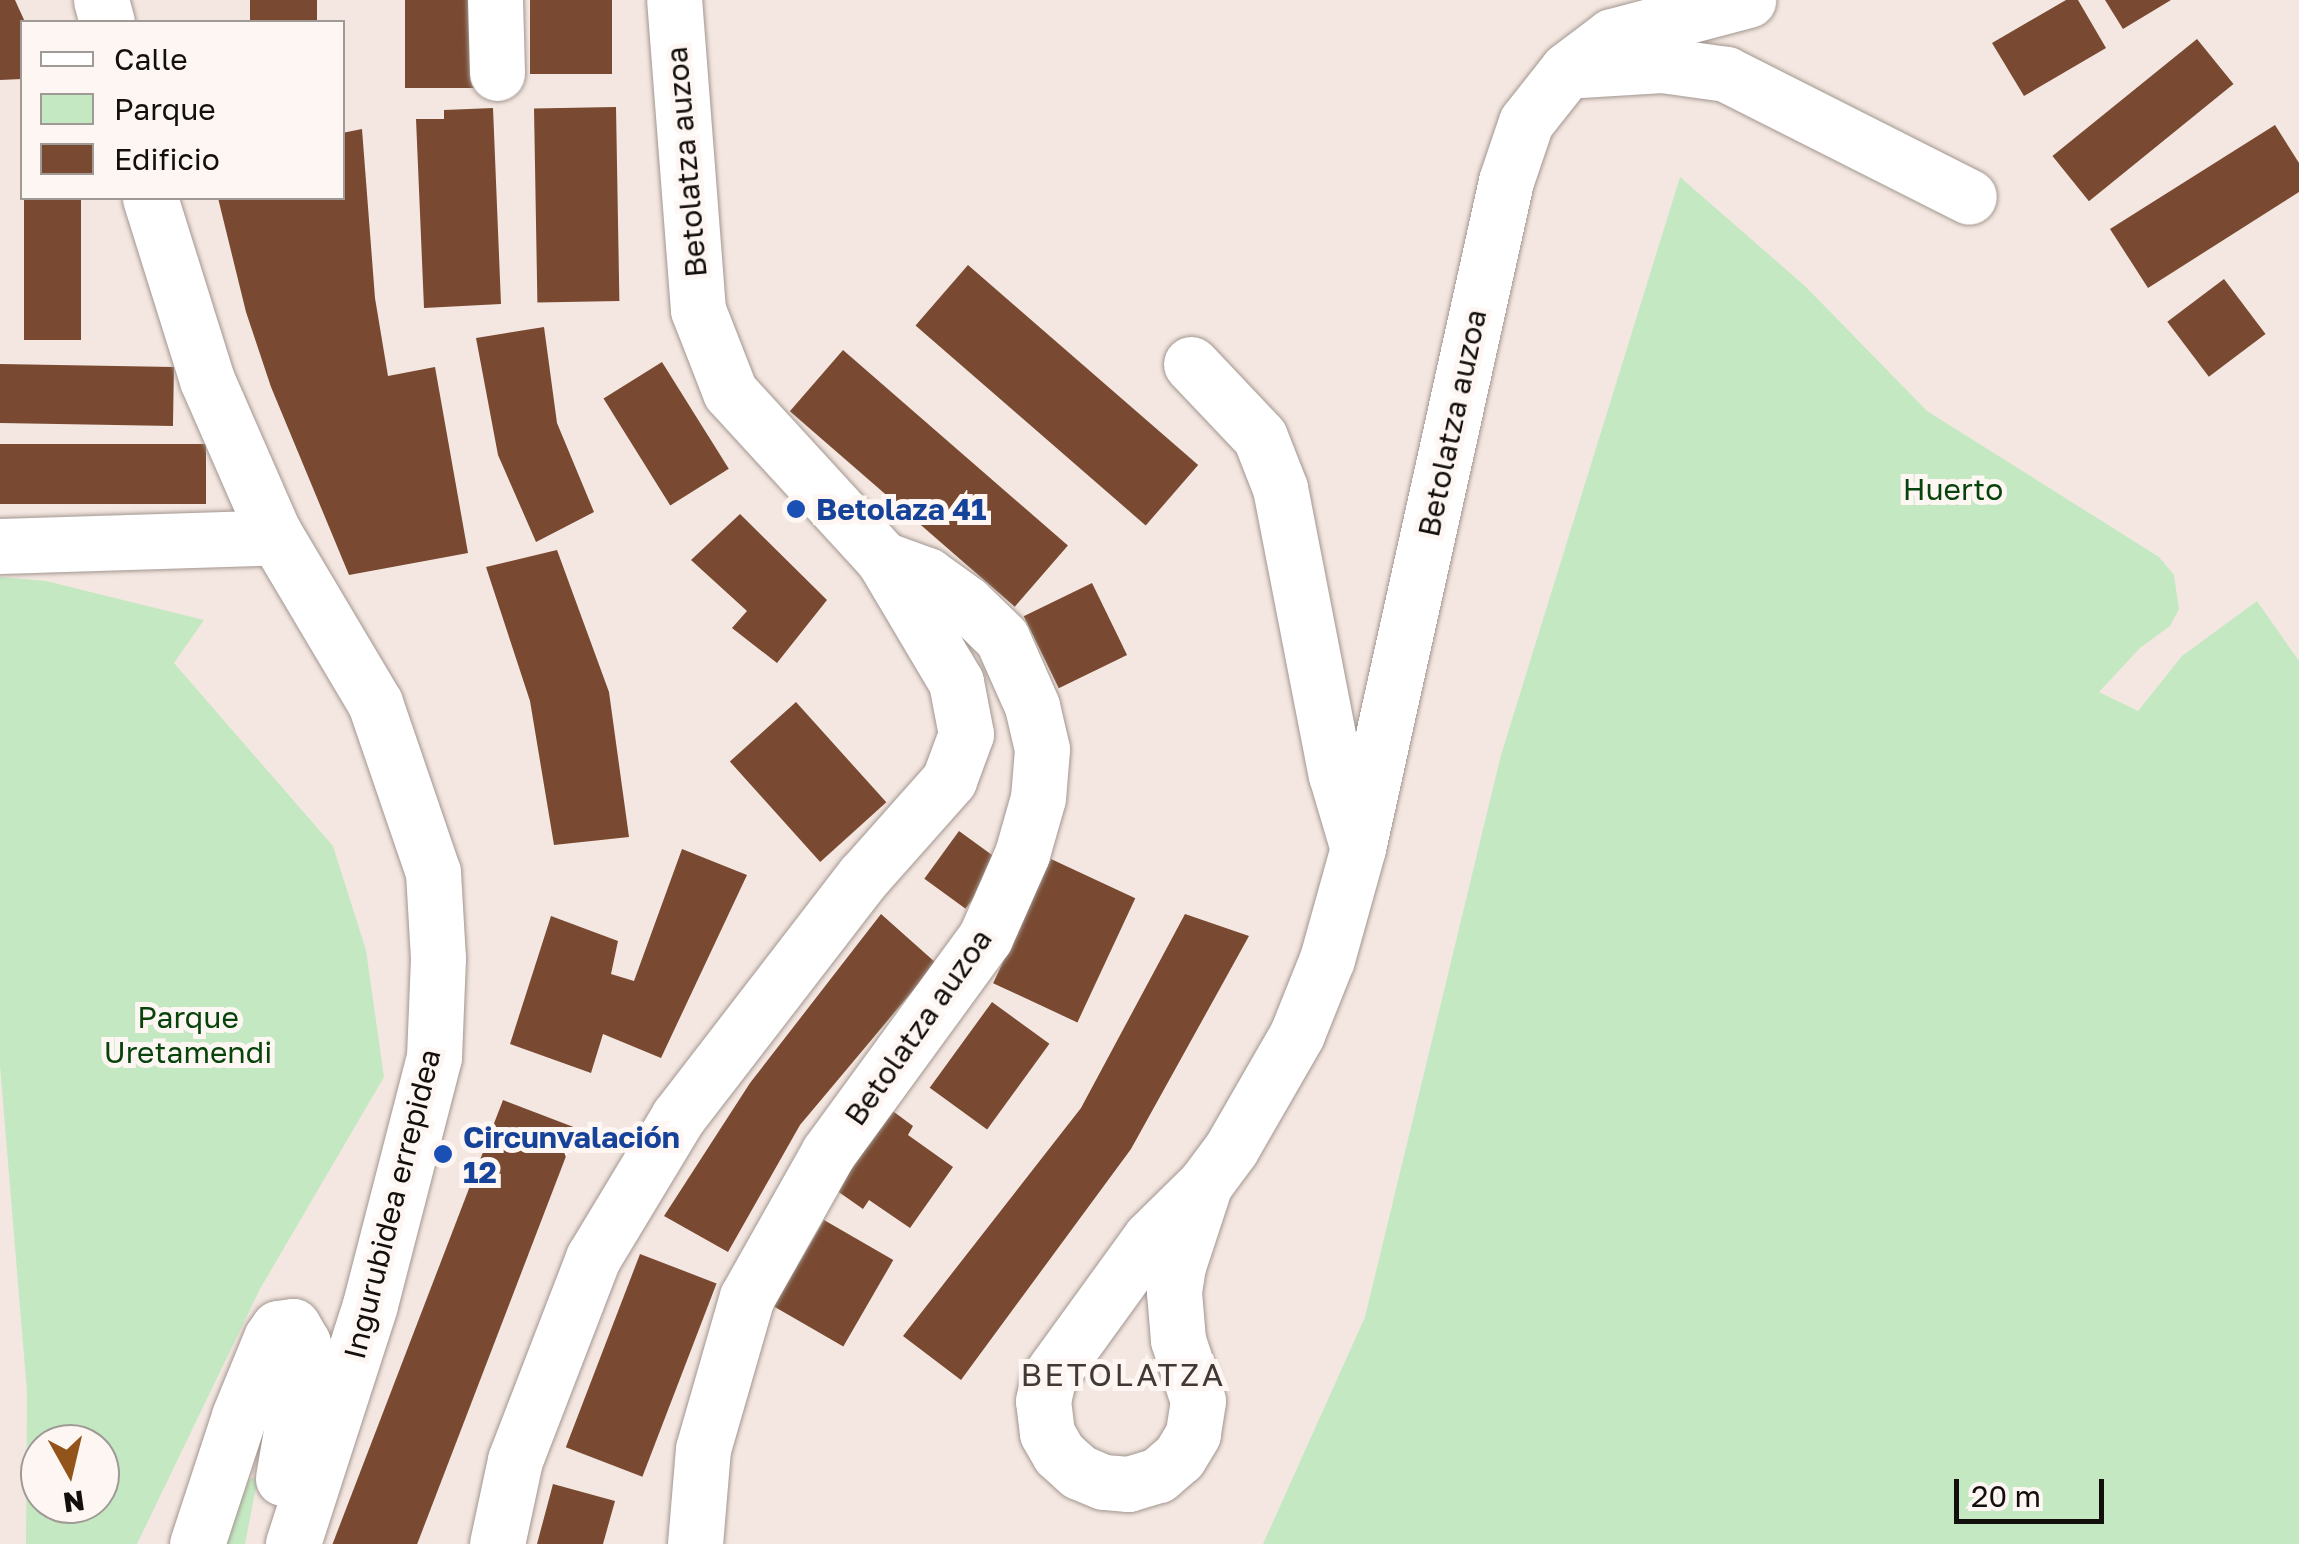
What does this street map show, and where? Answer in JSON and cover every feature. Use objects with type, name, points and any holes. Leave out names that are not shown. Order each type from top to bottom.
[{"type":"street","points":[[494,0],[497,74]]},
{"type":"street","name":"Betolatza auzoa","points":[[496,1544],[515,1460],[593,1258],[678,1117],[863,877],[949,780],[966,734],[956,682],[882,559],[730,392],[698,310],[674,0]]},
{"type":"street","name":"Betolatza auzoa","points":[[1205,1184],[1263,1100],[1298,1034],[1328,959],[1358,848],[1506,181],[1526,122],[1566,70],[1612,36],[1748,0]]},
{"type":"street","points":[[1566,70],[1662,64],[1726,74],[1970,197]]},
{"type":"street","name":"Ingurubidea errepidea","points":[[151,200],[207,380],[274,533],[374,703],[433,872],[438,958],[434,1057],[370,1305],[293,1544]]},
{"type":"street","points":[[1191,364],[1260,436],[1280,488],[1336,775],[1358,848]]},
{"type":"street","points":[[0,546],[257,538],[274,533]]},
{"type":"street","name":"Betolatza auzoa","points":[[695,1544],[703,1448],[747,1297],[828,1153],[985,938],[1022,854],[1038,798],[1039,734],[1026,689],[1002,638],[966,603],[927,575],[882,559]]},
{"type":"street","points":[[1205,1184],[1178,1266],[1174,1292],[1178,1340],[1198,1401],[1193,1434],[1179,1458],[1158,1475],[1128,1484],[1103,1482],[1078,1472],[1059,1454],[1047,1433],[1043,1401],[1048,1379],[1150,1238],[1205,1184]]},
{"type":"street","points":[[197,1544],[239,1416],[271,1338],[278,1328],[293,1326],[304,1343],[304,1361],[268,1544]]},
{"type":"green space","name":"Huerto","points":[[1680,177],[1806,287],[1927,411],[2159,557],[2174,575],[2179,609],[2170,626],[2140,648],[2099,692],[2138,711],[2182,656],[2257,601],[2299,661],[2299,1544],[1263,1544],[1365,1317],[1501,755]]},
{"type":"green space","name":"Parque Uretamendi","points":[[0,577],[46,581],[204,620],[174,663],[333,846],[366,950],[384,1077],[260,1289],[137,1544],[26,1544],[26,1524],[120,1524],[120,1424],[27,1424],[0,1066]]},
{"type":"green space","points":[[249,1479],[257,1482],[245,1544],[221,1544]]},
{"type":"building","points":[[0,0],[15,0],[24,20],[20,20],[20,79],[0,80]]},
{"type":"building","points":[[250,0],[317,0],[317,20],[250,20]]},
{"type":"building","points":[[405,0],[488,0],[488,88],[405,88]]},
{"type":"building","points":[[530,0],[612,0],[612,74],[530,74]]},
{"type":"building","points":[[2066,0],[2078,0],[2106,48],[2024,96],[1992,43]]},
{"type":"building","points":[[2105,0],[2171,0],[2123,29]]},
{"type":"building","points":[[2197,39],[2234,84],[2089,201],[2052,156]]},
{"type":"building","points":[[616,107],[619,301],[537,302],[534,108]]},
{"type":"building","points":[[493,108],[501,304],[424,308],[416,119],[444,119],[444,110]]},
{"type":"building","points":[[2275,125],[2299,163],[2299,192],[2148,288],[2110,229]]},
{"type":"building","points":[[362,129],[375,298],[388,376],[435,367],[468,553],[349,575],[271,387],[246,312],[218,200],[345,200],[345,132]]},
{"type":"building","points":[[24,200],[81,200],[81,340],[24,340]]},
{"type":"building","points":[[968,265],[1198,465],[1146,525],[916,325]]},
{"type":"building","points":[[2224,279],[2266,334],[2209,377],[2167,322]]},
{"type":"building","points":[[544,327],[557,423],[594,512],[536,542],[498,455],[476,338]]},
{"type":"building","points":[[843,350],[1068,546],[1015,607],[790,411]]},
{"type":"building","points":[[662,362],[729,469],[670,505],[603,399]]},
{"type":"building","points":[[0,364],[174,367],[173,426],[0,423]]},
{"type":"building","points":[[0,444],[206,444],[206,504],[0,504]]},
{"type":"building","points":[[740,514],[827,600],[777,663],[732,628],[747,611],[691,560]]},
{"type":"building","points":[[557,550],[609,692],[629,837],[554,845],[530,701],[486,567]]},
{"type":"building","points":[[1092,583],[1127,655],[1059,688],[1024,616]]},
{"type":"building","points":[[796,702],[886,802],[820,862],[730,762]]},
{"type":"building","points":[[959,831],[1000,861],[966,909],[924,879]]},
{"type":"building","points":[[682,849],[747,875],[661,1058],[603,1034],[591,1073],[510,1044],[551,916],[618,941],[611,974],[634,981]]},
{"type":"building","points":[[1051,859],[1135,898],[1077,1022],[993,983]]},
{"type":"building","points":[[881,914],[936,963],[800,1125],[728,1252],[664,1216],[750,1083]]},
{"type":"building","points":[[1185,914],[1249,936],[1131,1149],[961,1380],[903,1336],[1081,1108]]},
{"type":"building","points":[[992,1002],[1049,1044],[987,1129],[930,1088]]},
{"type":"building","points":[[503,1100],[577,1128],[417,1544],[333,1544]]},
{"type":"building","points":[[890,1109],[913,1126],[908,1135],[953,1167],[910,1228],[869,1200],[863,1209],[833,1188]]},
{"type":"building","points":[[824,1220],[893,1260],[843,1347],[774,1307]]},
{"type":"building","points":[[640,1254],[717,1283],[642,1477],[566,1447]]},
{"type":"building","points":[[553,1484],[615,1501],[603,1544],[537,1544]]},
{"type":"place","name":"Betolaza 41","points":[[796,509]]},
{"type":"place","name":"Circunvalación 12","points":[[443,1154]]},
{"type":"district","name":"BETOLATZA","points":[[1123,1374]]}]
